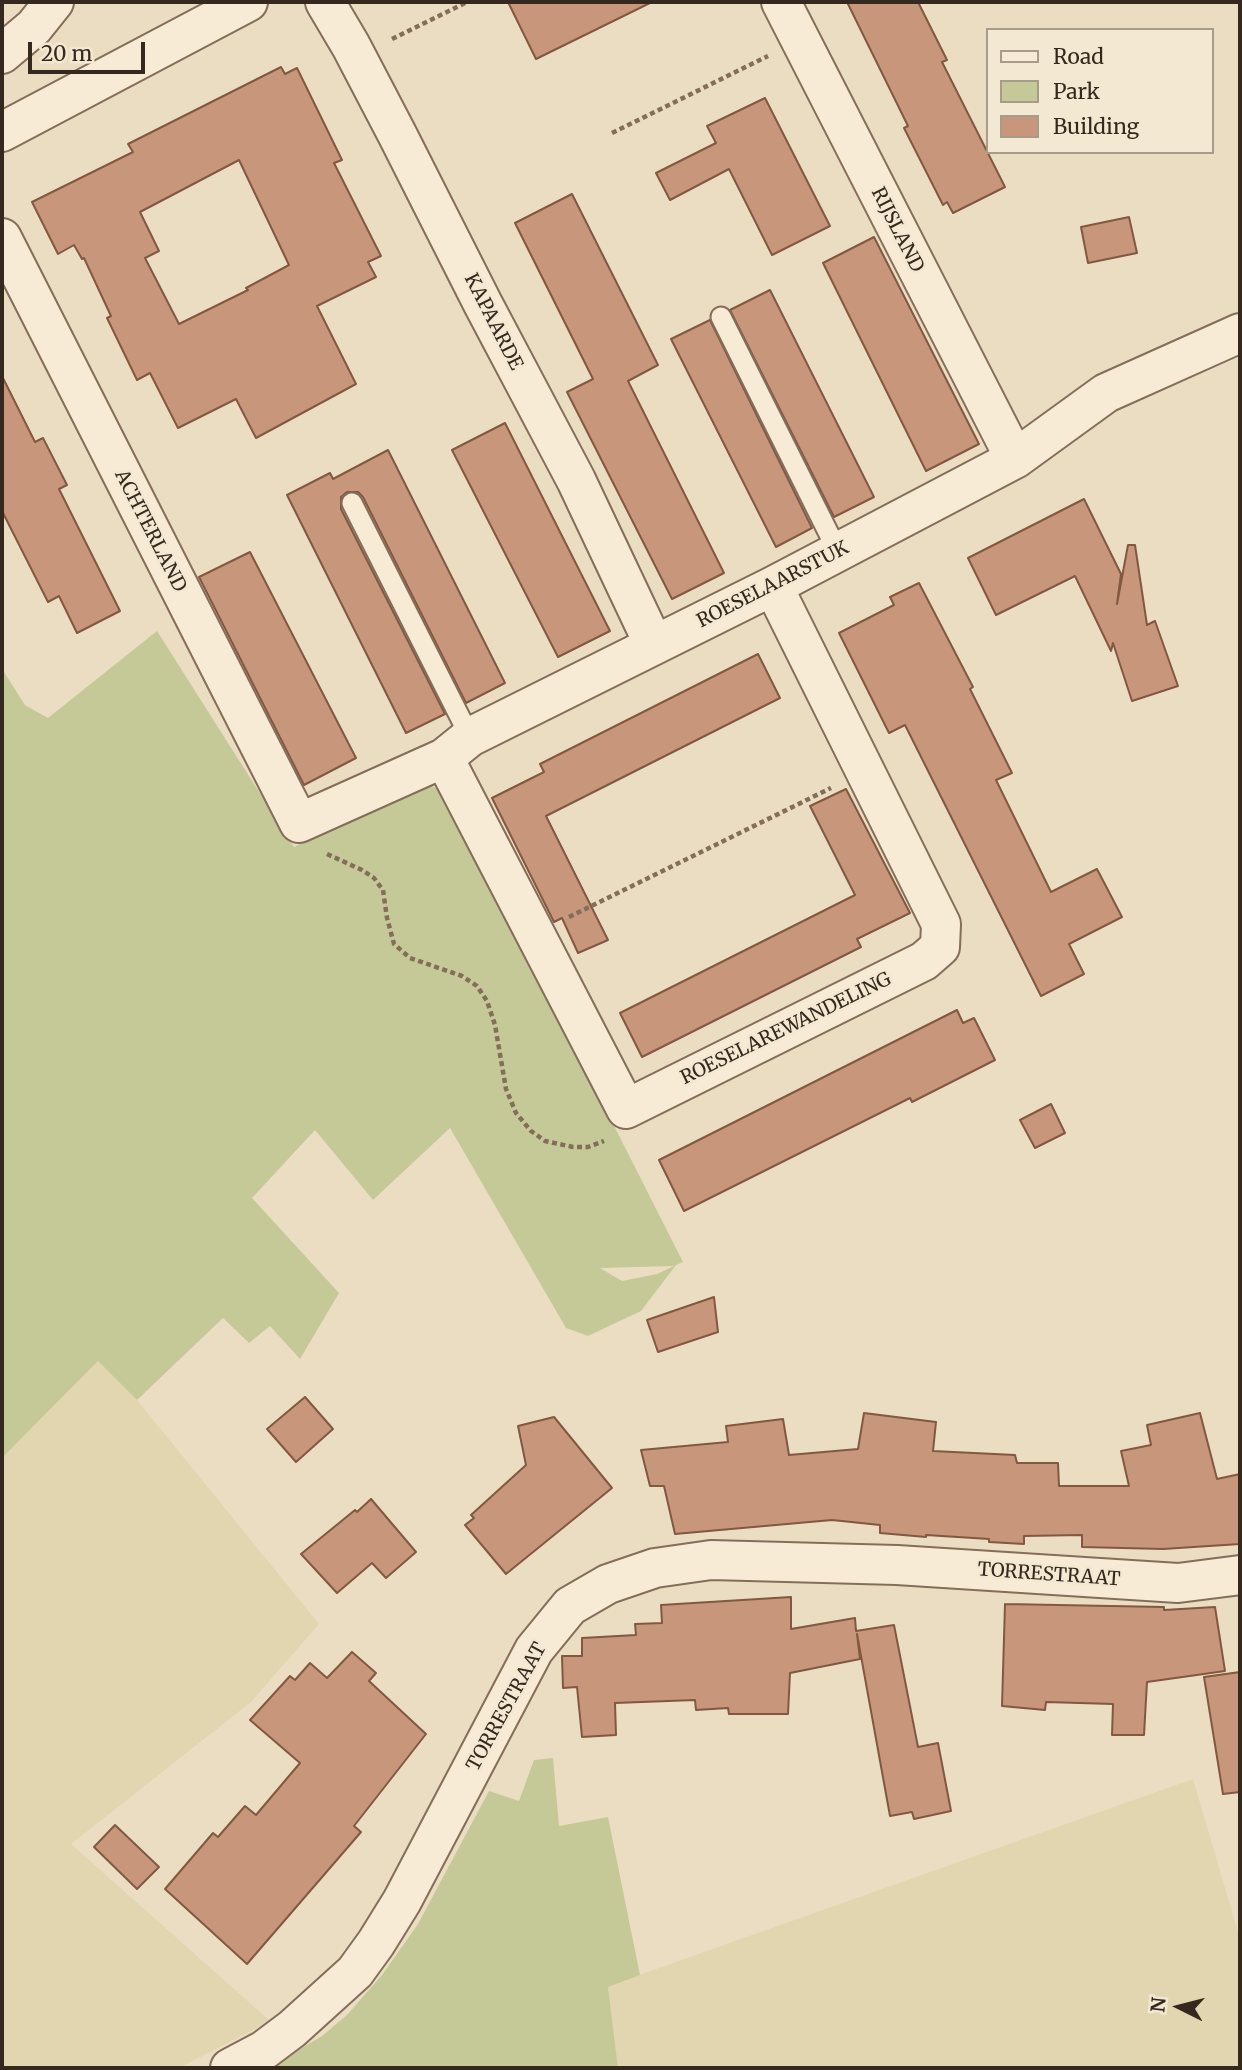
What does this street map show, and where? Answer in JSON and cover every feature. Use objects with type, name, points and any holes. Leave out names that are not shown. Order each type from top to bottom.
[{"type":"street","points":[[2,54],[34,27],[54,2]]},
{"type":"street","points":[[2,132],[248,2]]},
{"type":"street","name":"KAPAARDE","points":[[325,2],[357,57],[576,480],[654,645]]},
{"type":"street","name":"RIJSLAND","points":[[780,2],[1015,458]]},
{"type":"street","name":"ACHTERLAND","points":[[2,238],[299,823]]},
{"type":"street","name":"ROESELAARSTUK","points":[[299,823],[457,747],[773,586],[1015,458],[1106,393],[1240,333]]},
{"type":"street","name":"ROESELAREWANDELING","points":[[626,1109],[924,961],[940,947],[941,924],[773,586]]},
{"type":"street","points":[[457,747],[534,935],[626,1109]]},
{"type":"street","name":"TORRESTRAAT","points":[[229,2068],[264,2050],[292,2029],[355,1972],[402,1900],[534,1650],[570,1606],[608,1584],[655,1568],[711,1560],[897,1565],[1178,1583],[1240,1575]]},
{"type":"lane","points":[[721,317],[838,552]]},
{"type":"lane","points":[[352,503],[457,747]]},
{"type":"path","points":[[357,57],[467,2]]},
{"type":"path","points":[[612,133],[800,40]]},
{"type":"path","points":[[534,935],[865,772]]},
{"type":"path","points":[[299,823],[299,839],[305,847],[341,860],[374,878],[383,890],[394,944],[410,958],[462,976],[477,986],[487,1001],[495,1025],[506,1089],[516,1113],[531,1131],[545,1141],[559,1146],[588,1147],[619,1135],[626,1109]]},
{"type":"shaded area","points":[[99,1360],[137,1400],[319,1624],[251,1702],[71,1844],[270,2021],[179,2068],[2,2068],[2,1458]]},
{"type":"shaded area","points":[[1193,1779],[1240,1939],[1240,2068],[618,2068],[608,1986]]},
{"type":"green space","points":[[157,631],[294,847],[418,784],[432,786],[446,794],[683,1262],[676,1265],[641,1311],[588,1336],[566,1328],[450,1128],[373,1200],[315,1130],[252,1198],[339,1293],[300,1359],[270,1326],[249,1343],[223,1318],[137,1400],[98,1361],[2,1458],[2,669],[25,705],[48,718]],"holes":[[[674,1266],[657,1274],[622,1281],[600,1268]]]},
{"type":"green space","points":[[553,1758],[559,1826],[608,1817],[640,1975],[608,1987],[618,2068],[268,2068],[322,2036],[347,2015],[382,1975],[418,1924],[489,1791],[519,1801],[534,1760]]},
{"type":"building","points":[[508,2],[652,2],[536,59]]},
{"type":"building","points":[[847,2],[918,2],[947,60],[942,62],[986,154],[1005,187],[953,213],[947,202],[943,205],[904,128],[908,126]]},
{"type":"building","points":[[281,67],[285,74],[297,68],[342,160],[334,163],[381,256],[368,262],[376,277],[317,306],[356,384],[256,438],[236,399],[178,428],[150,373],[137,380],[107,318],[111,316],[84,258],[82,259],[74,245],[58,254],[32,202],[133,152],[128,144]],"holes":[[[239,160],[289,265],[246,288],[248,290],[179,324],[145,258],[159,251],[140,212]]]},
{"type":"building","points":[[765,98],[830,226],[772,255],[729,169],[670,200],[656,173],[716,143],[707,126]]},
{"type":"building","points":[[572,194],[658,365],[628,381],[724,573],[672,599],[567,392],[593,379],[515,223]]},
{"type":"building","points":[[1129,217],[1137,253],[1088,263],[1081,227]]},
{"type":"building","points":[[874,237],[979,444],[926,471],[823,263]]},
{"type":"building","points":[[770,290],[874,497],[834,517],[730,310]]},
{"type":"building","points":[[710,320],[812,528],[776,547],[671,339]]},
{"type":"building","points":[[2,376],[35,442],[43,438],[67,485],[59,489],[120,611],[77,633],[59,596],[48,602],[2,511]]},
{"type":"building","points":[[505,423],[610,631],[558,657],[452,450]]},
{"type":"building","points":[[388,450],[505,683],[466,703],[363,497],[358,492],[347,492],[341,497],[341,509],[445,714],[406,733],[287,495],[330,473],[333,479]]},
{"type":"building","points":[[1084,499],[1121,574],[1117,604],[1128,545],[1135,545],[1147,625],[1155,621],[1178,686],[1132,701],[1113,643],[1111,651],[1075,576],[996,615],[968,558]]},
{"type":"building","points":[[250,552],[356,758],[304,785],[199,577]]},
{"type":"building","points":[[919,583],[973,687],[970,689],[1012,773],[996,780],[1051,892],[1097,869],[1122,917],[1069,944],[1084,974],[1041,996],[905,725],[889,733],[839,633],[894,605],[890,597]]},
{"type":"building","points":[[758,654],[780,698],[546,816],[608,940],[578,953],[562,918],[554,922],[492,798],[544,772],[540,764]]},
{"type":"building","points":[[846,789],[910,913],[857,939],[861,947],[642,1057],[620,1013],[855,895],[810,806]]},
{"type":"building","points":[[957,1010],[963,1023],[974,1018],[995,1060],[912,1102],[910,1098],[684,1211],[659,1160]]},
{"type":"building","points":[[1051,1104],[1065,1133],[1035,1148],[1020,1120]]},
{"type":"building","points":[[714,1297],[718,1332],[658,1352],[647,1320]]},
{"type":"building","points":[[305,1397],[333,1429],[296,1462],[267,1429]]},
{"type":"building","points":[[864,1413],[936,1422],[933,1451],[1015,1455],[1017,1463],[1058,1463],[1059,1486],[1129,1486],[1121,1451],[1151,1445],[1147,1425],[1200,1413],[1217,1479],[1240,1474],[1240,1544],[1163,1549],[1082,1547],[1082,1535],[1024,1536],[1024,1544],[989,1542],[989,1539],[880,1533],[880,1525],[832,1520],[675,1534],[664,1486],[650,1486],[641,1450],[728,1442],[726,1426],[783,1419],[789,1455],[858,1449]]},
{"type":"building","points":[[554,1417],[612,1488],[506,1574],[465,1525],[474,1518],[471,1515],[526,1465],[518,1426]]},
{"type":"building","points":[[371,1499],[416,1552],[386,1578],[372,1563],[337,1593],[301,1554]]},
{"type":"building","points":[[791,1597],[791,1629],[855,1618],[856,1631],[894,1625],[918,1747],[938,1743],[951,1811],[914,1819],[912,1812],[890,1816],[857,1634],[860,1659],[790,1673],[788,1714],[729,1714],[728,1708],[696,1710],[695,1700],[615,1703],[616,1735],[582,1737],[577,1687],[563,1688],[562,1656],[582,1656],[582,1638],[636,1635],[635,1624],[662,1623],[661,1605]]},
{"type":"building","points":[[1005,1604],[1164,1607],[1164,1610],[1215,1607],[1225,1671],[1147,1682],[1144,1735],[1112,1735],[1113,1704],[1046,1702],[1045,1710],[1002,1706]]},
{"type":"building","points":[[352,1652],[376,1673],[369,1681],[426,1734],[354,1826],[361,1832],[247,1964],[165,1889],[213,1833],[218,1837],[245,1806],[256,1815],[300,1763],[250,1720],[290,1676],[295,1680],[310,1663],[327,1678]]},
{"type":"building","points":[[1240,1672],[1240,1792],[1223,1794],[1204,1677]]},
{"type":"building","points":[[115,1825],[159,1867],[137,1889],[94,1847]]}]
